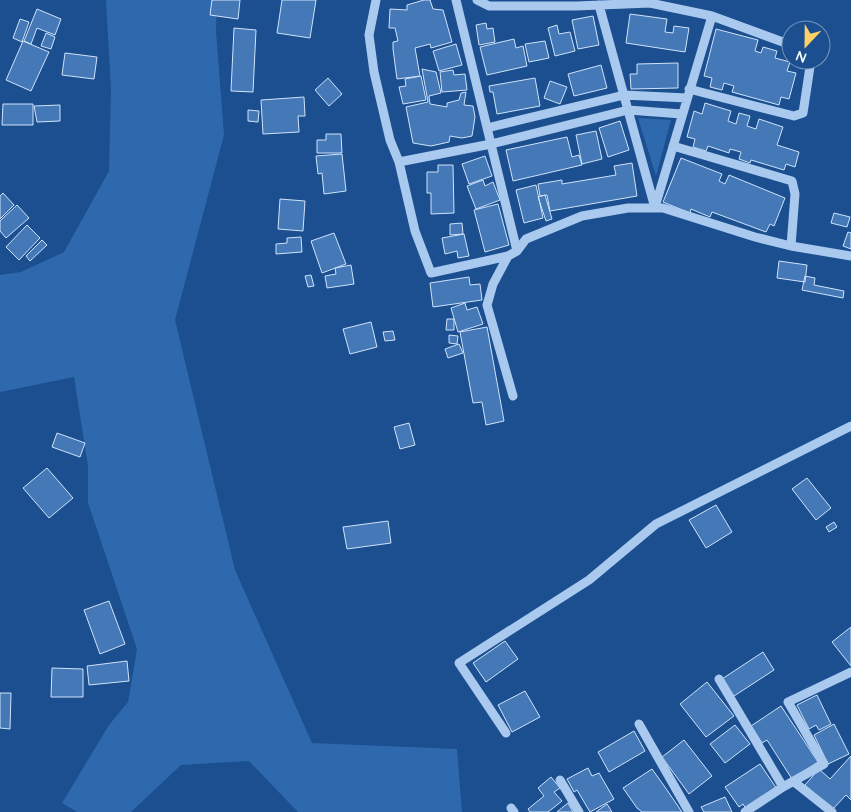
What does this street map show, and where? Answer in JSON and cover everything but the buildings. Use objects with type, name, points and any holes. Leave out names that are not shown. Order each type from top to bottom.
[{"type":"street","points":[[376,0],[369,34],[374,72],[390,140],[399,162],[415,231],[430,273],[508,256],[517,251],[526,239],[582,216],[628,208],[662,208],[791,246],[851,256]]},
{"type":"street","points":[[456,0],[517,251]]},
{"type":"street","points":[[477,0],[489,6],[599,5],[650,2],[712,16],[781,41]]},
{"type":"street","points":[[599,5],[655,208]]},
{"type":"street","points":[[655,208],[712,16]]},
{"type":"street","points":[[487,128],[624,95],[688,94],[794,116],[803,113],[809,70]]},
{"type":"street","points":[[399,162],[491,144],[628,110],[682,114]]},
{"type":"street","points":[[673,146],[792,181],[795,194],[791,246]]},
{"type":"street","points":[[508,256],[493,284],[487,305],[513,396]]},
{"type":"street","points":[[506,733],[459,664],[589,580],[656,524],[851,426]]},
{"type":"street","points":[[745,812],[783,787],[824,764],[788,702],[851,672]]},
{"type":"street","points":[[719,679],[783,787]]},
{"type":"street","points":[[639,724],[690,812]]},
{"type":"street","points":[[560,780],[579,812]]},
{"type":"street","points":[[793,782],[832,812]]},
{"type":"shaded area","points":[[106,0],[217,0],[216,31],[224,135],[175,320],[235,570],[312,743],[457,749],[462,812],[298,812],[249,761],[181,765],[131,812],[77,812],[62,803],[109,725],[128,702],[137,649],[88,503],[88,466],[74,377],[0,392],[0,275],[21,272],[64,252],[109,171],[111,89]]},
{"type":"shaded area","points":[[638,118],[671,120],[656,176]]}]
